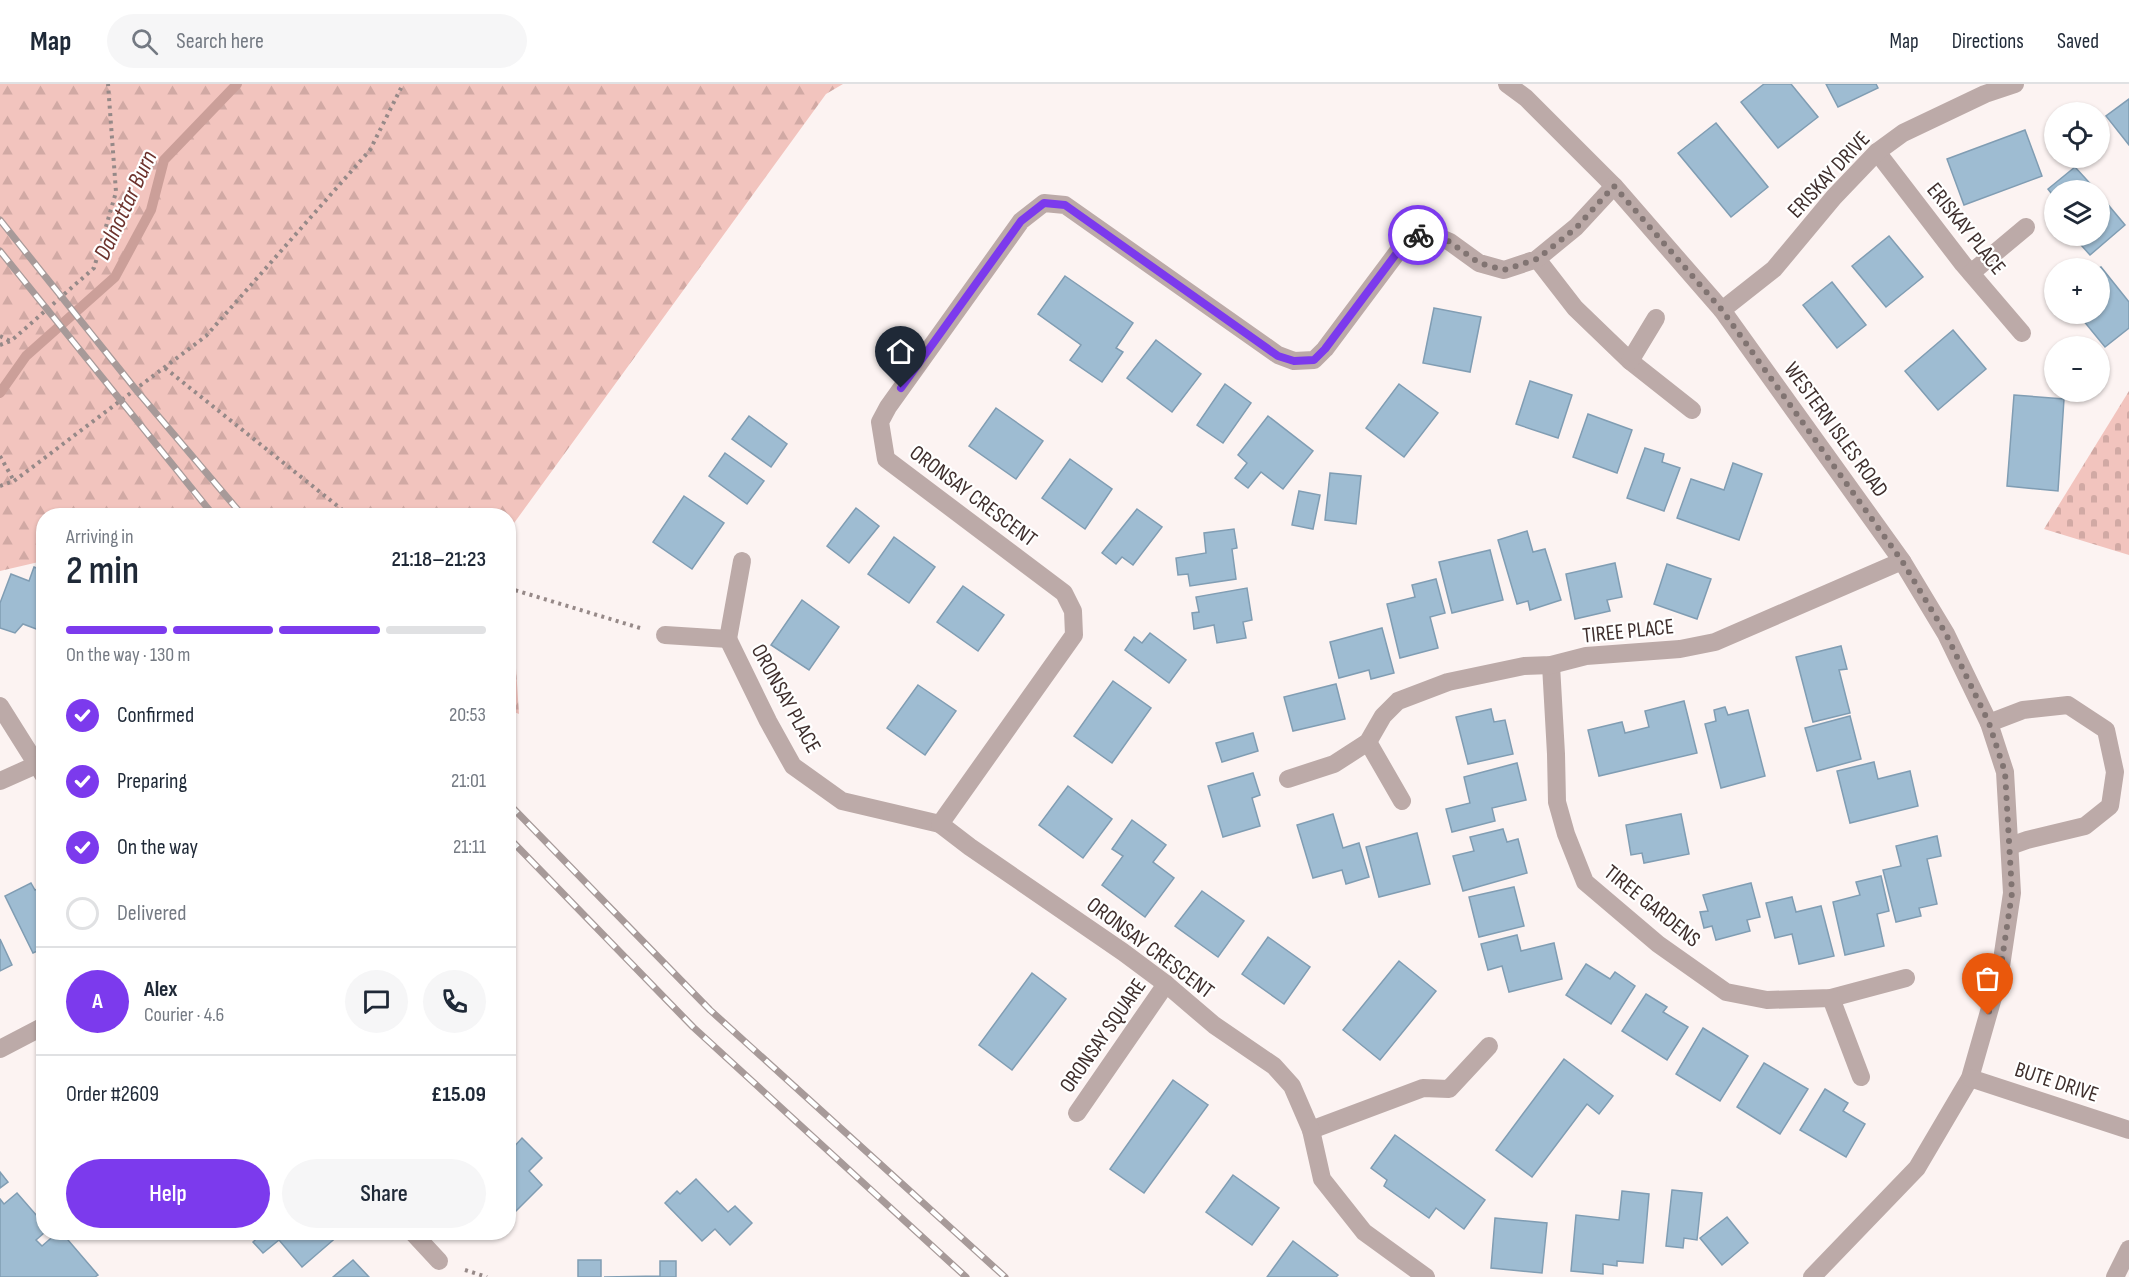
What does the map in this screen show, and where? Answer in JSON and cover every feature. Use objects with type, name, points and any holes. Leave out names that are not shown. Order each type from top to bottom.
[{"type":"street","name":"WESTERN ISLES ROAD","points":[[1507,84],[1526,98],[1614,186],[1722,310],[1902,561],[1946,634],[1989,723],[2005,772],[2012,893],[2000,973],[1970,1078],[1917,1168],[1812,1277]]},
{"type":"street","name":"ERISKAY DRIVE","points":[[1722,310],[1774,268],[1834,197],[1877,152],[1903,133],[1984,89],[2014,84]]},
{"type":"street","name":"ERISKAY PLACE","points":[[1877,152],[1971,273],[2022,333]]},
{"type":"street","name":"ORONSAY CRESCENT","points":[[1426,1277],[1364,1232],[1322,1179],[1311,1130],[1292,1086],[1274,1066],[1214,1025],[1166,984],[1123,952],[940,824],[1074,636],[1073,611],[1064,593],[886,459],[880,422],[888,407],[1021,221],[1044,203],[1065,205],[1278,356],[1294,361],[1314,360],[1325,349],[1411,237],[1429,233],[1450,242],[1479,263],[1504,270],[1537,259],[1576,228],[1614,186]]},
{"type":"street","points":[[1971,273],[2026,227]]},
{"type":"street","points":[[1537,259],[1575,308],[1630,362],[1692,410]]},
{"type":"street","points":[[1630,362],[1656,318]]},
{"type":"street","name":"ORONSAY PLACE","points":[[742,561],[728,639],[793,766],[842,801],[940,824]]},
{"type":"street","name":"TIREE PLACE","points":[[1288,779],[1334,764],[1368,742],[1383,716],[1398,701],[1448,682],[1524,666],[1551,665],[1586,656],[1680,649],[1715,642],[1902,561]]},
{"type":"street","name":"ORONSAY PLACE","points":[[665,635],[728,639]]},
{"type":"street","name":"TIREE GARDENS","points":[[1551,665],[1557,802],[1566,834],[1585,882],[1658,944],[1726,992],[1767,1000],[1831,998],[1906,978]]},
{"type":"street","points":[[1989,723],[2023,710],[2068,705],[2106,730],[2115,772],[2110,806],[2085,826],[2010,846]]},
{"type":"street","points":[[0,706],[36,764]]},
{"type":"street","points":[[1368,742],[1402,801]]},
{"type":"street","points":[[0,781],[36,772]]},
{"type":"street","name":"ORONSAY SQUARE","points":[[1077,1113],[1166,984]]},
{"type":"street","points":[[1831,998],[1861,1077]]},
{"type":"street","points":[[0,1049],[36,1030]]},
{"type":"street","points":[[1311,1130],[1423,1088],[1449,1089],[1489,1047]]},
{"type":"street","name":"BUTE DRIVE","points":[[1970,1078],[2129,1131]]},
{"type":"street","points":[[420,1240],[439,1261]]},
{"type":"street","points":[[2115,1277],[2129,1249]]},
{"type":"path","points":[[0,345],[11,341],[94,268],[116,192],[108,84]]},
{"type":"path","points":[[0,486],[14,481],[206,336],[370,150],[403,84]]},
{"type":"path","points":[[0,336],[11,341]]},
{"type":"path","points":[[165,368],[340,508]]},
{"type":"path","points":[[0,456],[14,481]]},
{"type":"path","points":[[516,590],[665,635]]},
{"type":"green space","points":[[0,84],[843,84],[826,94],[516,520],[516,508],[36,508],[36,563],[0,571]]},
{"type":"green space","points":[[2129,391],[2129,555],[2044,529]]},
{"type":"green space","points":[[516,668],[519,714],[516,713]]},
{"type":"building","points":[[1764,84],[1791,84],[1818,117],[1778,148],[1741,102]]},
{"type":"building","points":[[1826,84],[1876,84],[1878,88],[1838,107]]},
{"type":"building","points":[[2129,99],[2129,145],[2110,121],[2110,113]]},
{"type":"building","points":[[1716,123],[1768,187],[1731,217],[1678,153]]},
{"type":"building","points":[[2025,130],[2042,176],[1964,205],[1947,159]]},
{"type":"building","points":[[2076,168],[2087,180],[2059,180]]},
{"type":"building","points":[[2110,207],[2125,225],[2110,238]]},
{"type":"building","points":[[1889,236],[1923,277],[1886,307],[1852,266]]},
{"type":"building","points":[[2082,246],[2100,246],[2090,255]]},
{"type":"building","points":[[1065,276],[1133,323],[1116,348],[1123,352],[1102,382],[1070,360],[1081,345],[1038,314]]},
{"type":"building","points":[[2110,278],[2129,302],[2129,328],[2110,343],[2110,336],[2096,336],[2086,324],[2110,324]]},
{"type":"building","points":[[1832,282],[1866,325],[1837,348],[1803,305]]},
{"type":"building","points":[[1434,308],[1481,317],[1470,372],[1423,363]]},
{"type":"building","points":[[1953,330],[1986,369],[1938,410],[1905,371]]},
{"type":"building","points":[[1156,340],[1201,374],[1172,412],[1127,378]]},
{"type":"building","points":[[1530,381],[1572,395],[1558,438],[1516,424]]},
{"type":"building","points":[[1225,384],[1251,403],[1223,443],[1197,425]]},
{"type":"building","points":[[1399,384],[1438,413],[1404,457],[1366,428]]},
{"type":"building","points":[[2014,395],[2044,397],[2044,402],[2064,402],[2058,491],[2007,486]]},
{"type":"building","points":[[996,408],[1043,441],[1016,479],[969,446]]},
{"type":"building","points":[[1588,414],[1632,430],[1617,473],[1573,457]]},
{"type":"building","points":[[749,416],[787,444],[771,467],[732,439]]},
{"type":"building","points":[[1268,416],[1313,451],[1283,489],[1261,472],[1248,488],[1235,478],[1247,463],[1238,455]]},
{"type":"building","points":[[1645,448],[1664,454],[1662,462],[1680,468],[1664,511],[1627,498]]},
{"type":"building","points":[[725,453],[764,481],[747,504],[709,476]]},
{"type":"building","points":[[1070,459],[1112,489],[1085,529],[1042,498]]},
{"type":"building","points":[[1733,463],[1762,474],[1739,540],[1677,518],[1691,479],[1724,490]]},
{"type":"building","points":[[1330,473],[1361,476],[1356,524],[1325,520]]},
{"type":"building","points":[[1299,491],[1320,495],[1313,529],[1292,525]]},
{"type":"building","points":[[684,496],[724,523],[692,569],[653,542]]},
{"type":"building","points":[[856,508],[879,526],[849,563],[827,546]]},
{"type":"building","points":[[1137,509],[1162,527],[1133,565],[1122,557],[1116,564],[1102,553]]},
{"type":"building","points":[[1234,529],[1237,548],[1232,549],[1236,579],[1190,586],[1188,574],[1178,575],[1176,558],[1206,553],[1204,533]]},
{"type":"building","points":[[1527,531],[1533,552],[1545,549],[1561,600],[1530,610],[1528,601],[1517,604],[1498,540]]},
{"type":"building","points":[[894,537],[935,567],[909,603],[868,574]]},
{"type":"building","points":[[1490,550],[1503,600],[1452,613],[1439,562]]},
{"type":"building","points":[[1615,563],[1622,597],[1607,600],[1610,611],[1575,619],[1566,574]]},
{"type":"building","points":[[1667,564],[1711,579],[1697,619],[1654,604]]},
{"type":"building","points":[[34,567],[36,568],[36,629],[23,624],[15,633],[0,628],[0,603],[11,574],[29,581]]},
{"type":"building","points":[[1436,579],[1445,613],[1430,617],[1438,648],[1400,658],[1387,604],[1415,597],[1412,585]]},
{"type":"building","points":[[963,586],[1004,615],[978,651],[937,622]]},
{"type":"building","points":[[1247,588],[1252,620],[1243,622],[1246,638],[1217,643],[1214,625],[1194,629],[1192,613],[1199,612],[1196,597]]},
{"type":"building","points":[[802,600],[839,627],[809,670],[771,645]]},
{"type":"building","points":[[1382,628],[1394,673],[1371,679],[1369,670],[1339,678],[1330,642]]},
{"type":"building","points":[[1150,633],[1186,660],[1169,683],[1125,650],[1134,637],[1142,643]]},
{"type":"building","points":[[1841,646],[1847,669],[1839,670],[1850,713],[1813,722],[1796,657]]},
{"type":"building","points":[[1113,681],[1151,708],[1112,763],[1074,736]]},
{"type":"building","points":[[1336,684],[1345,719],[1293,731],[1284,697]]},
{"type":"building","points":[[918,685],[956,711],[925,755],[887,728]]},
{"type":"building","points":[[1684,701],[1697,753],[1599,776],[1588,730],[1622,722],[1625,733],[1649,727],[1645,711]]},
{"type":"building","points":[[1725,707],[1728,715],[1748,710],[1765,776],[1721,788],[1705,724],[1716,721],[1714,710]]},
{"type":"building","points":[[1491,709],[1494,722],[1505,720],[1513,754],[1468,764],[1456,717]]},
{"type":"building","points":[[1850,716],[1861,759],[1817,771],[1805,728]]},
{"type":"building","points":[[1253,733],[1258,751],[1222,762],[1216,743]]},
{"type":"building","points":[[1874,762],[1878,779],[1910,771],[1918,806],[1850,823],[1837,771]]},
{"type":"building","points":[[1517,763],[1526,800],[1492,808],[1495,821],[1452,832],[1446,809],[1470,803],[1464,777]]},
{"type":"building","points":[[1253,773],[1260,795],[1252,798],[1260,826],[1223,837],[1208,786]]},
{"type":"building","points":[[1068,786],[1112,819],[1083,858],[1039,825]]},
{"type":"building","points":[[1333,814],[1343,848],[1359,843],[1369,877],[1346,884],[1342,870],[1313,878],[1297,825]]},
{"type":"building","points":[[1681,814],[1689,854],[1644,863],[1642,853],[1631,855],[1626,825]]},
{"type":"building","points":[[1132,820],[1166,845],[1153,862],[1174,878],[1145,917],[1102,885],[1123,856],[1112,849]]},
{"type":"building","points":[[1503,829],[1507,842],[1518,839],[1527,873],[1463,891],[1453,856],[1474,851],[1470,837]]},
{"type":"building","points":[[1417,833],[1430,884],[1379,897],[1366,847]]},
{"type":"building","points":[[1937,836],[1941,856],[1927,859],[1937,904],[1919,908],[1921,916],[1896,922],[1883,870],[1901,866],[1896,846]]},
{"type":"building","points":[[1881,876],[1889,911],[1877,914],[1884,946],[1845,955],[1833,902],[1860,895],[1856,882]]},
{"type":"building","points":[[31,883],[36,890],[36,952],[33,953],[5,896]]},
{"type":"building","points":[[1751,883],[1760,917],[1747,920],[1750,931],[1716,940],[1712,926],[1704,928],[1700,912],[1708,911],[1703,895]]},
{"type":"building","points":[[1514,887],[1524,926],[1479,937],[1469,897]]},
{"type":"building","points":[[1202,891],[1244,921],[1218,957],[1175,926]]},
{"type":"building","points":[[1792,897],[1796,912],[1821,906],[1834,956],[1799,964],[1792,934],[1775,938],[1766,903]]},
{"type":"building","points":[[1517,935],[1521,951],[1554,943],[1562,979],[1509,992],[1502,966],[1488,970],[1481,944]]},
{"type":"building","points":[[1268,937],[1310,967],[1284,1004],[1242,974]]},
{"type":"building","points":[[0,939],[12,965],[0,971]]},
{"type":"building","points":[[1399,961],[1436,991],[1380,1060],[1343,1030]]},
{"type":"building","points":[[1586,964],[1610,979],[1615,972],[1635,986],[1611,1024],[1566,995]]},
{"type":"building","points":[[1032,973],[1066,999],[1012,1070],[979,1045]]},
{"type":"building","points":[[1646,994],[1667,1007],[1663,1012],[1688,1027],[1667,1060],[1622,1031]]},
{"type":"building","points":[[1703,1028],[1748,1056],[1720,1101],[1676,1074]]},
{"type":"building","points":[[1564,1059],[1613,1096],[1599,1114],[1587,1104],[1532,1177],[1496,1150]]},
{"type":"building","points":[[1764,1063],[1808,1089],[1780,1134],[1737,1107]]},
{"type":"building","points":[[1173,1080],[1208,1105],[1144,1193],[1110,1169]]},
{"type":"building","points":[[1825,1089],[1848,1103],[1843,1111],[1865,1124],[1846,1157],[1800,1130]]},
{"type":"building","points":[[1395,1135],[1485,1200],[1464,1229],[1436,1208],[1429,1218],[1384,1186],[1387,1180],[1371,1168]]},
{"type":"building","points":[[522,1138],[542,1158],[529,1171],[542,1185],[516,1211],[516,1145]]},
{"type":"building","points":[[0,1172],[8,1182],[0,1188]]},
{"type":"building","points":[[1233,1175],[1279,1208],[1252,1245],[1206,1212]]},
{"type":"building","points":[[696,1179],[728,1212],[735,1206],[752,1223],[730,1245],[715,1229],[702,1241],[665,1203],[677,1191],[680,1194]]},
{"type":"building","points":[[1672,1190],[1702,1193],[1697,1240],[1684,1238],[1683,1248],[1666,1246]]},
{"type":"building","points":[[1622,1191],[1649,1194],[1643,1263],[1617,1261],[1617,1266],[1603,1264],[1603,1274],[1571,1271],[1576,1215],[1619,1220]]},
{"type":"building","points":[[17,1193],[36,1215],[36,1240],[42,1246],[49,1240],[68,1240],[98,1275],[95,1277],[0,1277],[0,1199],[4,1204]]},
{"type":"building","points":[[1727,1217],[1748,1243],[1722,1265],[1700,1238]]},
{"type":"building","points":[[1495,1218],[1547,1223],[1542,1273],[1491,1268]]},
{"type":"building","points":[[255,1240],[279,1240],[263,1253],[253,1242]]},
{"type":"building","points":[[279,1240],[333,1240],[302,1267]]},
{"type":"building","points":[[1293,1241],[1338,1275],[1336,1277],[1267,1277]]},
{"type":"building","points":[[353,1260],[369,1277],[333,1277]]},
{"type":"building","points":[[578,1260],[601,1260],[601,1277],[578,1277]]},
{"type":"building","points":[[660,1261],[676,1261],[676,1277],[604,1277],[660,1276]]},
{"type":"waterway","name":"Dalnottar Burn","points":[[0,393],[26,356],[115,277],[151,210],[164,160],[237,84]]},
{"type":"railway","points":[[0,220],[137,391],[236,508]]},
{"type":"railway","points":[[0,251],[208,508]]},
{"type":"railway","points":[[516,811],[710,1010],[1005,1277]]},
{"type":"railway","points":[[516,845],[693,1027],[966,1277]]},
{"type":"way so far","points":[[1418,235],[1429,233],[1450,242],[1479,263],[1504,270],[1537,259],[1576,228],[1614,186],[1722,310],[1902,561],[1946,634],[1989,723],[2005,772],[2012,893],[2000,973],[1988,1015]]},
{"type":"route","points":[[901,388],[1021,221],[1044,203],[1065,205],[1278,356],[1294,361],[1314,360],[1325,349],[1399,250],[1411,237],[1418,235]]}]
